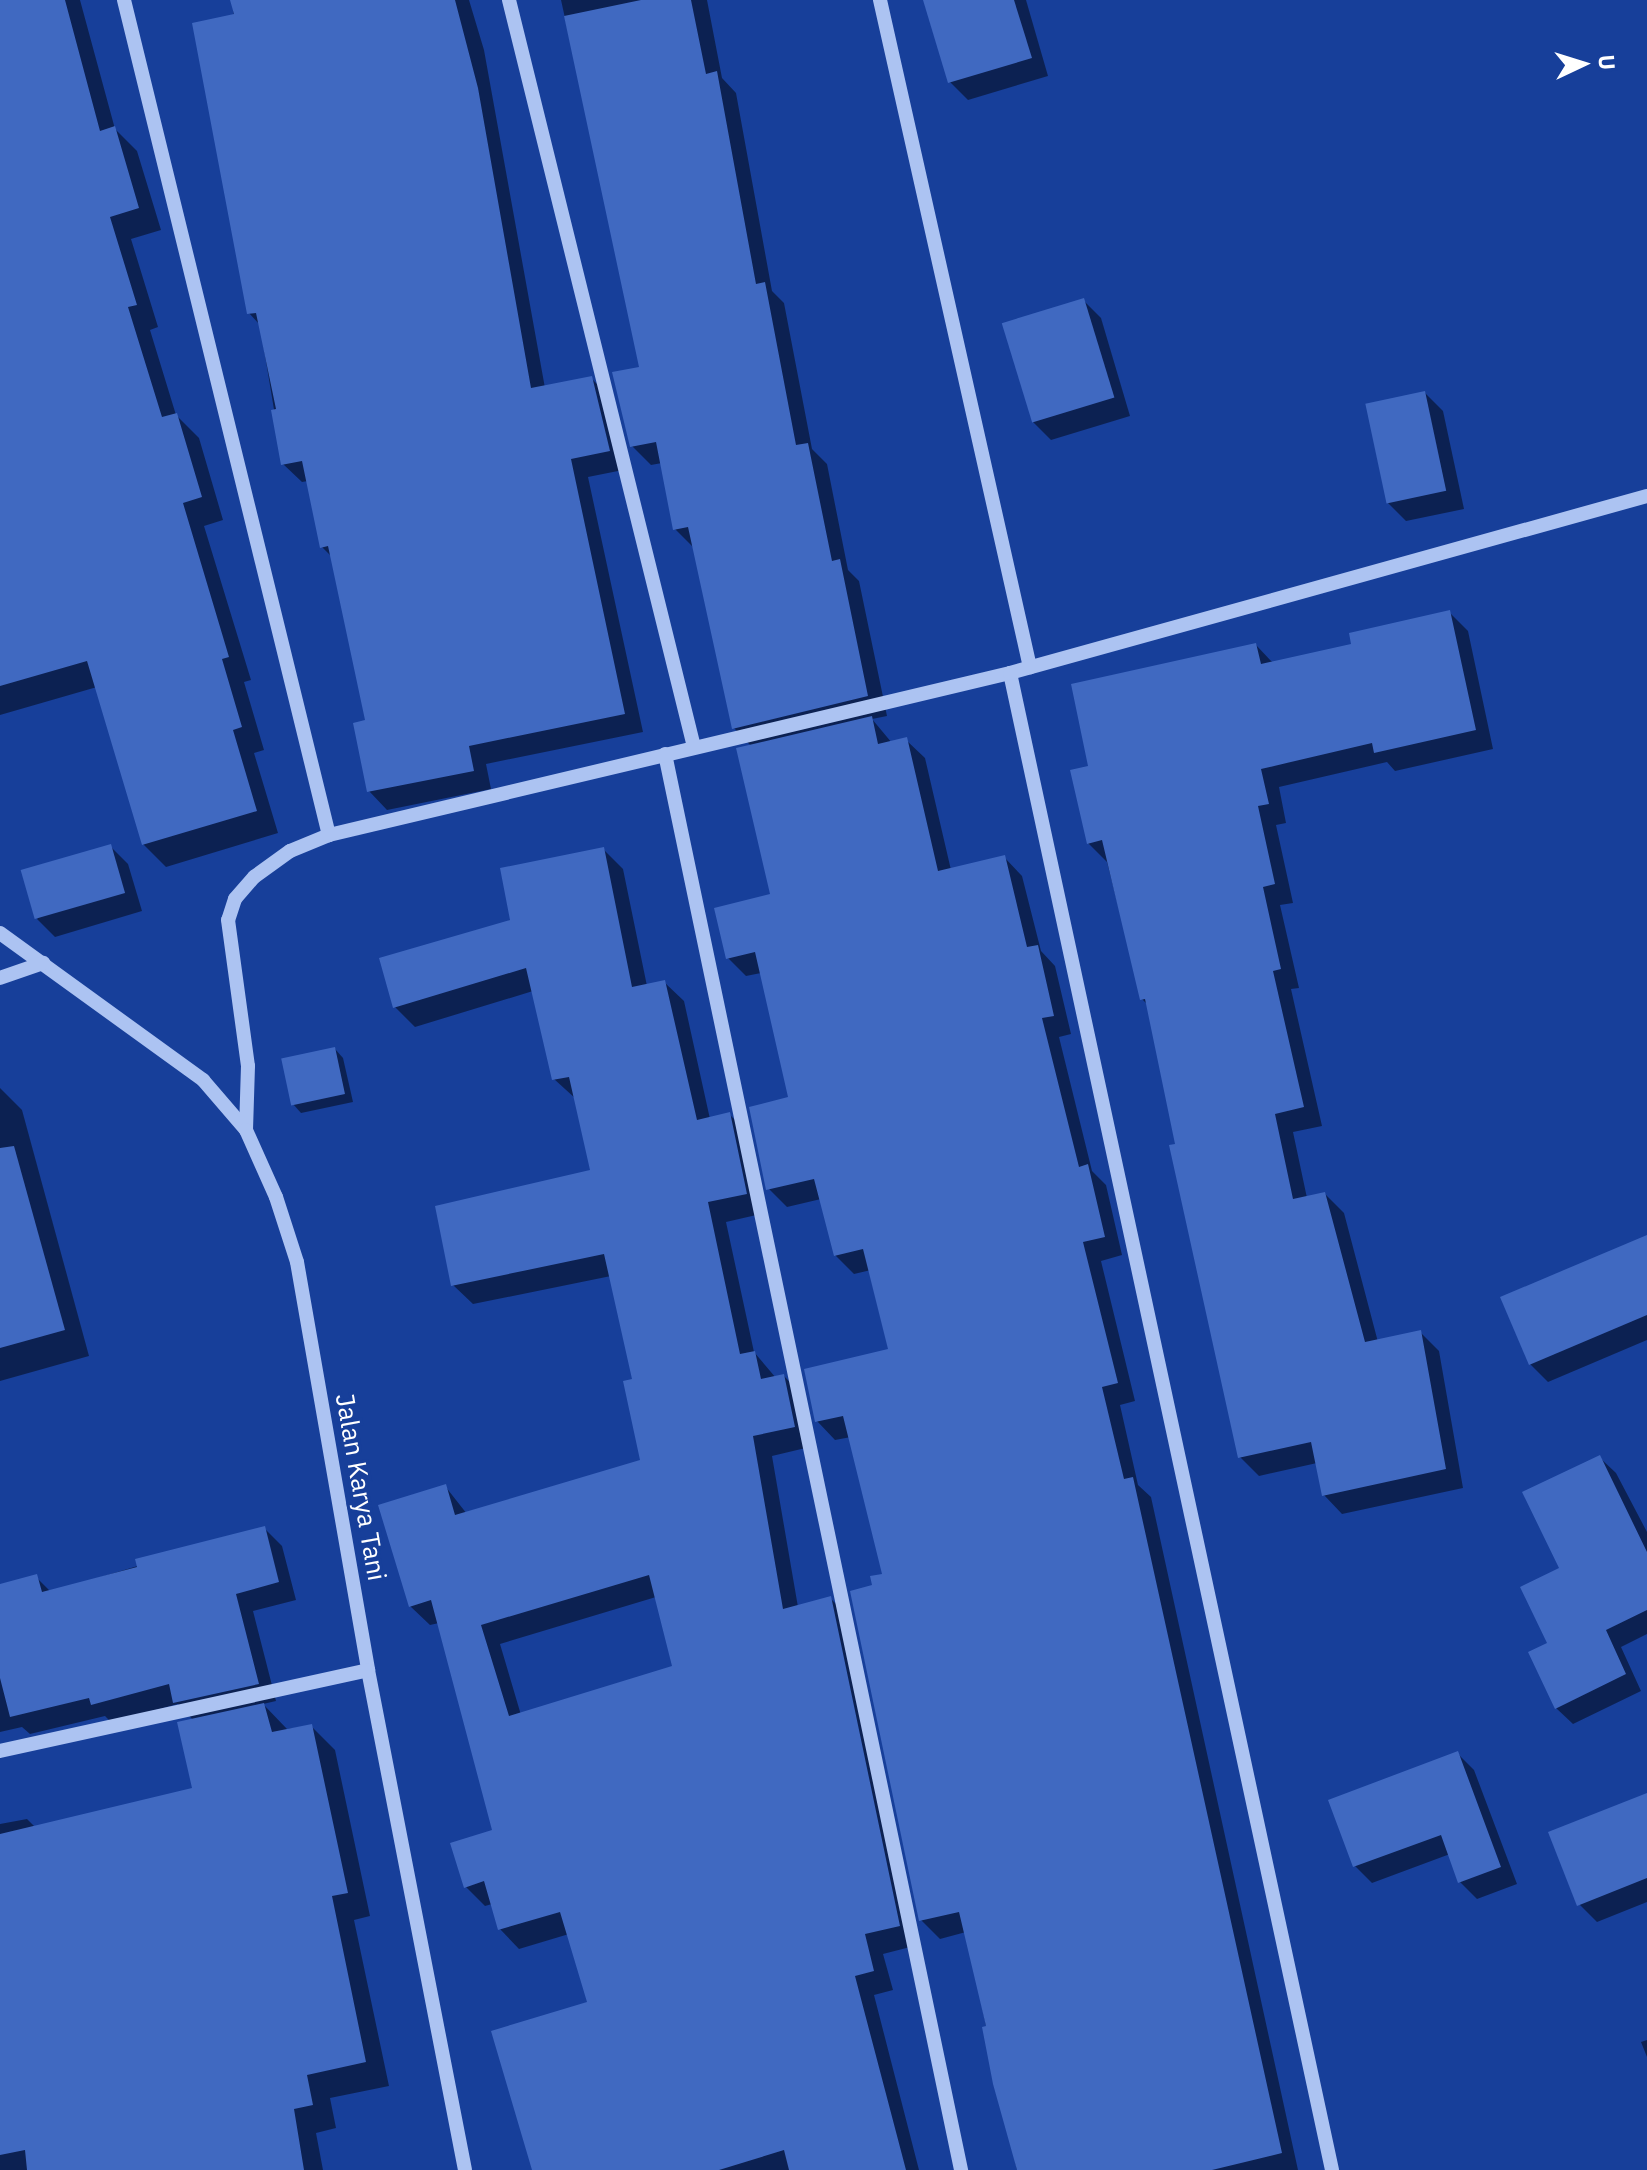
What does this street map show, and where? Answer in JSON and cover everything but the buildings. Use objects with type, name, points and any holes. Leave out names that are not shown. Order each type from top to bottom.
[{"type":"street","points":[[124,0],[329,835]]},
{"type":"street","points":[[509,0],[694,747]]},
{"type":"street","points":[[880,0],[1030,667]]},
{"type":"street","points":[[246,1130],[248,1066],[228,920],[235,899],[254,877],[290,851],[329,835],[1010,673],[1647,496]]},
{"type":"street","points":[[1010,673],[1332,2170]]},
{"type":"street","points":[[665,754],[961,2170]]},
{"type":"street","name":"Jalan Karya Tani","points":[[0,933],[203,1080],[246,1130],[297,1262],[368,1670],[465,2170]]},
{"type":"street","points":[[0,978],[43,963]]},
{"type":"street","points":[[0,1751],[368,1670]]}]
